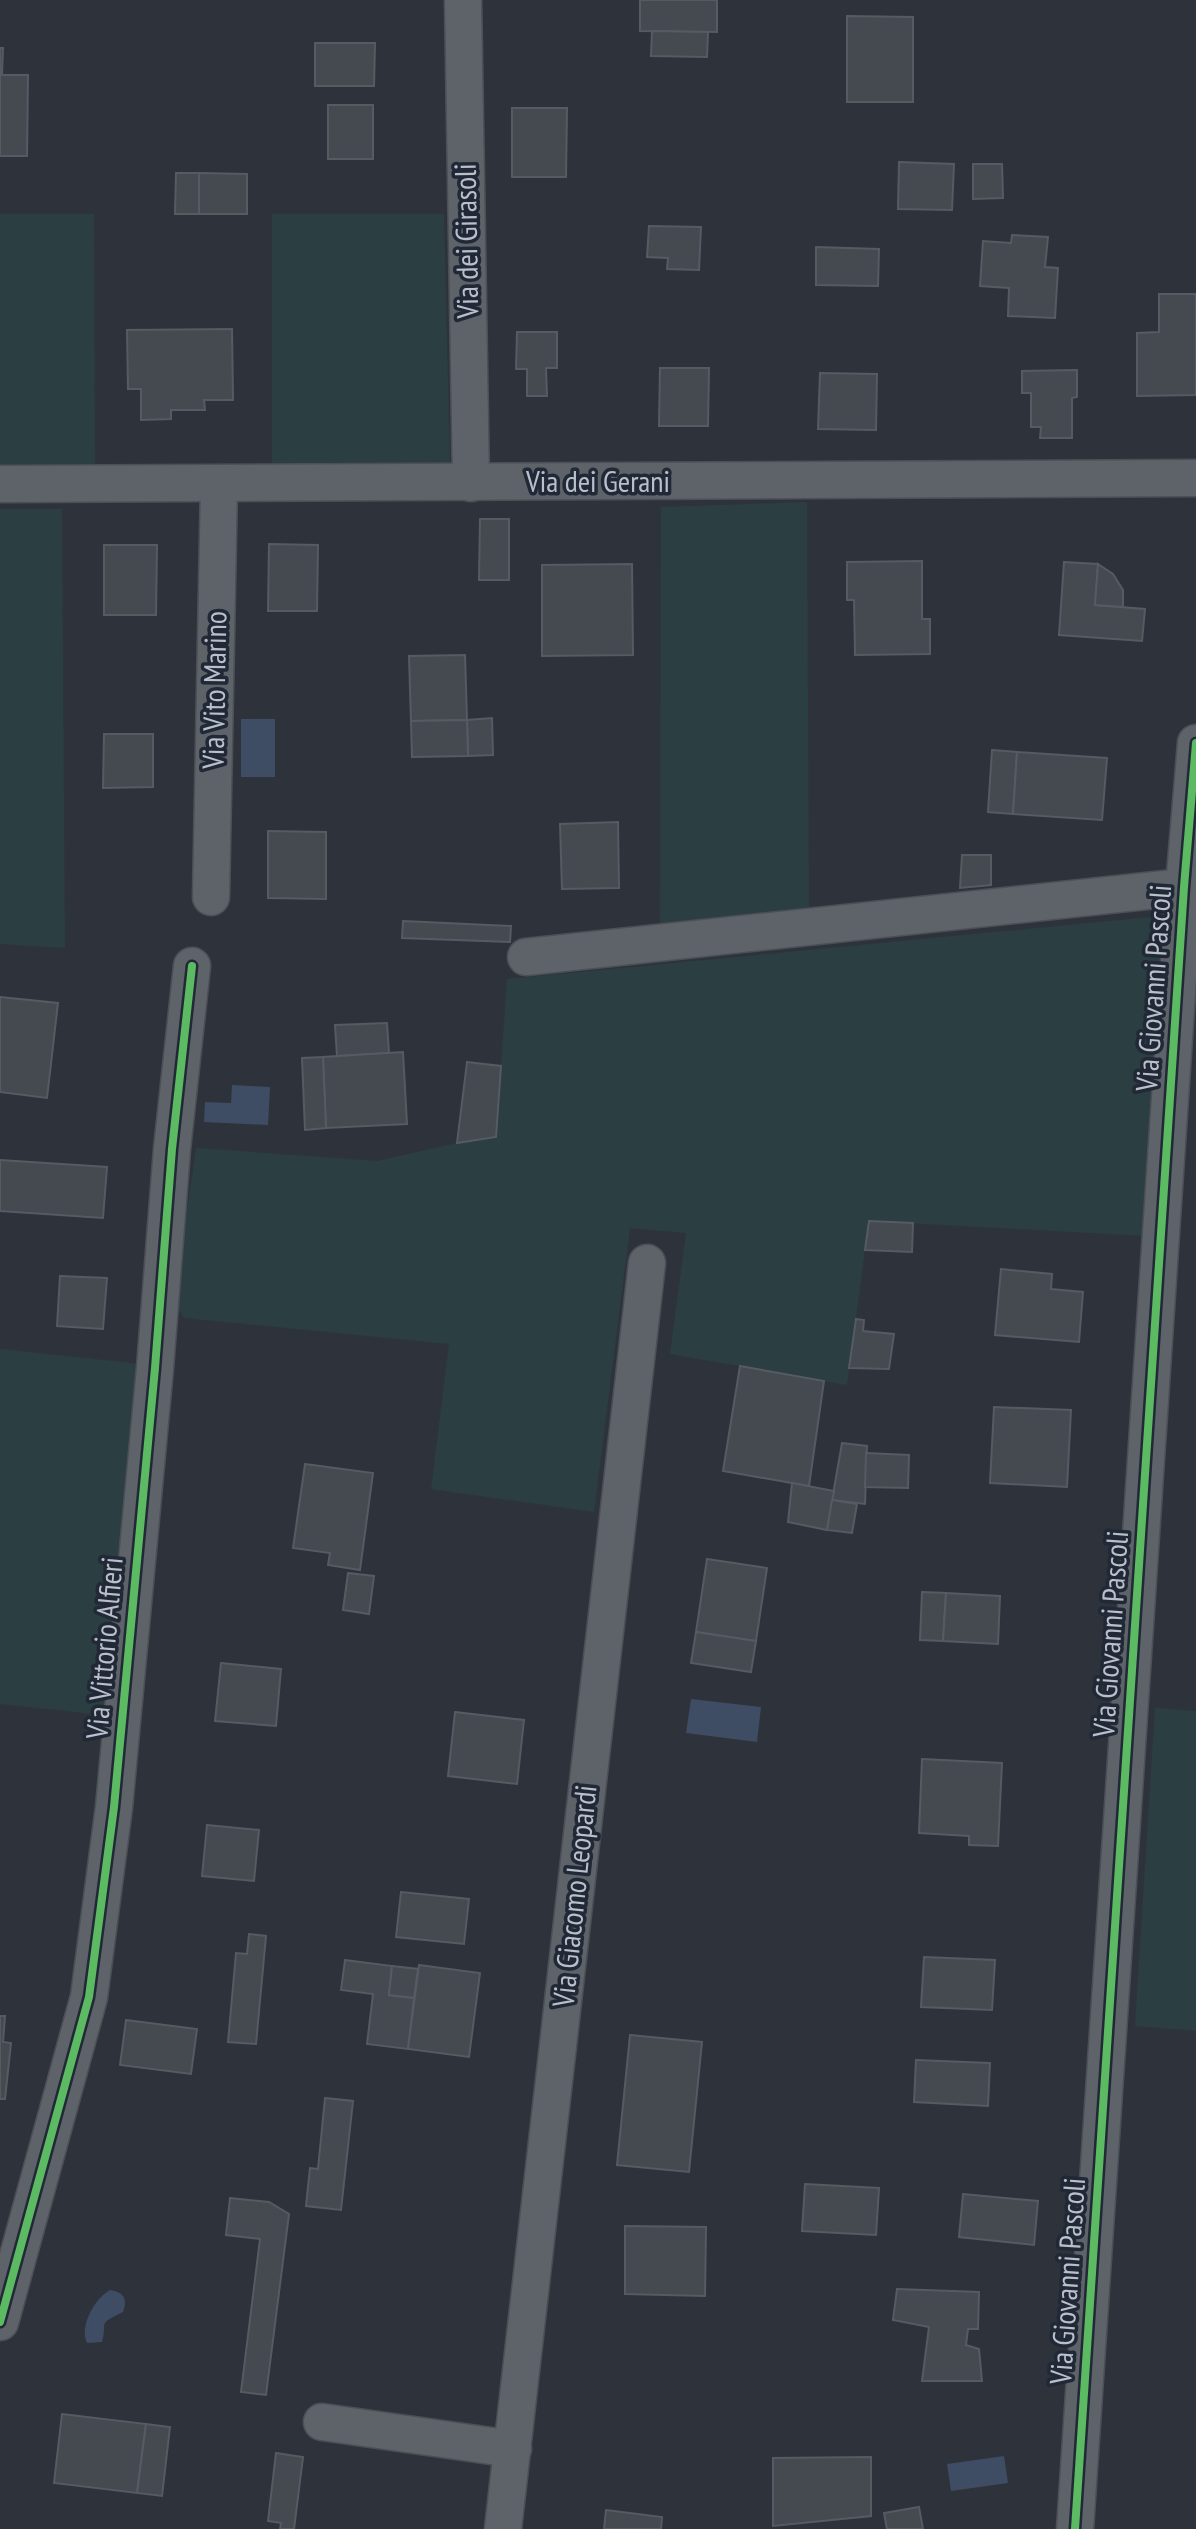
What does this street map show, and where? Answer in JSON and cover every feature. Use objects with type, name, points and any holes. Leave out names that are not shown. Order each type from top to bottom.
[{"type":"street","name":"Via dei Girasoli","points":[[463,0],[471,483]]},
{"type":"street","name":"Via dei Gerani","points":[[0,484],[1196,478]]},
{"type":"street","name":"Via Vito Marino","points":[[211,897],[219,484]]},
{"type":"street","name":"Via Giovanni Pascoli","points":[[1075,2529],[1196,743]]},
{"type":"street","points":[[526,957],[1184,887]]},
{"type":"street","name":"Via Vittorio Alfieri","points":[[0,2322],[89,1997],[114,1807],[172,1149],[192,966]]},
{"type":"street","name":"Via Giacomo Leopardi","points":[[503,2529],[647,1263]]},
{"type":"street","points":[[322,2422],[513,2449]]},
{"type":"green space","points":[[0,214],[94,214],[95,467],[0,468]]},
{"type":"green space","points":[[272,214],[444,214],[450,466],[272,466]]},
{"type":"green space","points":[[807,502],[809,909],[660,928],[661,507]]},
{"type":"green space","points":[[0,509],[62,509],[65,948],[0,944]]},
{"type":"green space","points":[[1162,916],[1148,1236],[869,1221],[847,1385],[670,1354],[686,1233],[630,1228],[594,1512],[431,1489],[449,1344],[184,1318],[174,1303],[196,1148],[377,1161],[496,1137],[507,979]]},
{"type":"green space","points":[[0,1349],[141,1364],[103,1715],[0,1704]]},
{"type":"green space","points":[[1155,1708],[1196,1711],[1196,2031],[1135,2026]]},
{"type":"water","points":[[241,719],[275,719],[275,777],[241,777]]},
{"type":"water","points":[[232,1085],[270,1087],[268,1125],[204,1122],[205,1102],[231,1103]]},
{"type":"water","points":[[691,1699],[761,1707],[757,1742],[686,1733]]},
{"type":"water","points":[[110,2290],[124,2297],[123,2312],[106,2322],[102,2342],[87,2343],[85,2329],[90,2313]]},
{"type":"water","points":[[1004,2456],[1008,2483],[951,2491],[947,2464]]},
{"type":"building","points":[[640,0],[717,0],[717,32],[640,31]]},
{"type":"building","points":[[847,16],[913,17],[913,102],[847,102]]},
{"type":"building","points":[[652,31],[708,32],[707,57],[651,56]]},
{"type":"building","points":[[315,43],[375,43],[374,86],[315,86]]},
{"type":"building","points":[[0,48],[3,48],[2,75],[28,75],[27,156],[0,156]]},
{"type":"building","points":[[328,105],[373,105],[373,159],[328,159]]},
{"type":"building","points":[[512,108],[567,108],[566,177],[512,177]]},
{"type":"building","points":[[899,162],[954,164],[952,210],[898,209]]},
{"type":"building","points":[[973,164],[1002,164],[1003,198],[973,199]]},
{"type":"building","points":[[176,173],[199,173],[199,214],[175,214]]},
{"type":"building","points":[[199,173],[247,174],[247,214],[199,214]]},
{"type":"building","points":[[649,226],[701,227],[699,270],[667,269],[668,258],[647,257]]},
{"type":"building","points":[[1012,235],[1048,237],[1045,267],[1058,268],[1055,318],[1008,316],[1009,288],[980,286],[983,241],[1011,243]]},
{"type":"building","points":[[816,247],[879,249],[878,286],[816,285]]},
{"type":"building","points":[[1159,294],[1196,294],[1196,395],[1137,396],[1137,333],[1159,332]]},
{"type":"building","points":[[232,329],[233,400],[204,400],[205,410],[171,410],[171,419],[141,420],[141,389],[128,389],[127,330]]},
{"type":"building","points":[[517,332],[557,332],[557,368],[546,368],[547,396],[527,396],[527,369],[516,369]]},
{"type":"building","points":[[660,368],[709,368],[708,426],[659,426]]},
{"type":"building","points":[[1077,370],[1077,397],[1072,398],[1072,438],[1040,438],[1041,427],[1031,427],[1031,393],[1022,393],[1022,371]]},
{"type":"building","points":[[820,373],[877,374],[876,430],[818,429]]},
{"type":"building","points":[[480,519],[509,519],[509,580],[479,580]]},
{"type":"building","points":[[269,544],[318,545],[317,611],[268,611]]},
{"type":"building","points":[[104,545],[157,545],[156,615],[104,615]]},
{"type":"building","points":[[922,561],[922,619],[930,619],[930,654],[855,655],[854,600],[847,600],[847,562]]},
{"type":"building","points":[[1064,562],[1098,564],[1095,605],[1145,609],[1142,641],[1059,635]]},
{"type":"building","points":[[632,564],[633,655],[542,656],[542,565]]},
{"type":"building","points":[[1098,564],[1113,574],[1123,590],[1123,607],[1095,605]]},
{"type":"building","points":[[465,655],[467,720],[411,721],[409,656]]},
{"type":"building","points":[[492,718],[493,755],[468,756],[467,720]]},
{"type":"building","points":[[467,720],[468,756],[412,757],[411,721]]},
{"type":"building","points":[[104,734],[153,734],[153,787],[103,788]]},
{"type":"building","points":[[992,750],[1017,752],[1013,814],[988,812]]},
{"type":"building","points":[[1017,752],[1107,758],[1102,820],[1013,814]]},
{"type":"building","points":[[618,822],[619,888],[562,889],[560,824]]},
{"type":"building","points":[[268,831],[326,832],[326,899],[268,898]]},
{"type":"building","points":[[962,855],[991,855],[991,885],[960,888]]},
{"type":"building","points":[[403,921],[511,926],[510,942],[402,938]]},
{"type":"building","points":[[0,997],[58,1003],[47,1098],[0,1092]]},
{"type":"building","points":[[387,1023],[389,1053],[337,1056],[335,1025]]},
{"type":"building","points":[[403,1052],[407,1124],[326,1128],[323,1057]]},
{"type":"building","points":[[323,1057],[326,1128],[305,1130],[302,1058]]},
{"type":"building","points":[[467,1062],[501,1066],[496,1137],[457,1143]]},
{"type":"building","points":[[0,1160],[107,1167],[103,1218],[0,1211]]},
{"type":"building","points":[[869,1221],[913,1223],[912,1252],[865,1250]]},
{"type":"building","points":[[1001,1269],[1052,1274],[1051,1289],[1083,1292],[1079,1342],[995,1335]]},
{"type":"building","points":[[60,1276],[107,1278],[103,1329],[57,1326]]},
{"type":"building","points":[[856,1319],[864,1320],[863,1331],[894,1334],[889,1369],[849,1368]]},
{"type":"building","points":[[740,1366],[824,1381],[809,1486],[723,1471]]},
{"type":"building","points":[[994,1407],[1071,1410],[1067,1487],[990,1483]]},
{"type":"building","points":[[842,1443],[867,1446],[865,1504],[832,1500]]},
{"type":"building","points":[[866,1453],[909,1455],[908,1488],[865,1487]]},
{"type":"building","points":[[305,1464],[373,1473],[360,1570],[328,1565],[330,1553],[293,1548]]},
{"type":"building","points":[[792,1483],[834,1491],[827,1530],[788,1522]]},
{"type":"building","points":[[832,1500],[857,1504],[852,1533],[827,1530]]},
{"type":"building","points":[[707,1559],[767,1568],[756,1641],[696,1632]]},
{"type":"building","points":[[348,1573],[374,1576],[369,1614],[343,1610]]},
{"type":"building","points":[[922,1592],[946,1593],[943,1641],[920,1640]]},
{"type":"building","points":[[946,1593],[1000,1596],[998,1644],[943,1641]]},
{"type":"building","points":[[696,1632],[756,1641],[751,1672],[691,1663]]},
{"type":"building","points":[[221,1663],[281,1669],[276,1726],[215,1721]]},
{"type":"building","points":[[455,1712],[524,1720],[517,1784],[448,1776]]},
{"type":"building","points":[[922,1759],[1002,1763],[998,1846],[969,1845],[969,1836],[919,1833]]},
{"type":"building","points":[[207,1825],[259,1830],[254,1881],[202,1876]]},
{"type":"building","points":[[401,1892],[469,1899],[464,1944],[396,1937]]},
{"type":"building","points":[[249,1934],[266,1936],[256,2044],[228,2042],[236,1953],[247,1954]]},
{"type":"building","points":[[924,1957],[995,1960],[992,2010],[921,2007]]},
{"type":"building","points":[[345,1960],[392,1966],[389,1995],[414,1998],[408,2049],[367,2044],[373,1994],[341,1990]]},
{"type":"building","points":[[419,1965],[480,1973],[469,2057],[408,2049]]},
{"type":"building","points":[[392,1966],[418,1969],[414,1998],[389,1995]]},
{"type":"building","points":[[0,2016],[5,2016],[3,2042],[11,2043],[5,2099],[0,2099]]},
{"type":"building","points":[[126,2020],[197,2029],[191,2074],[120,2065]]},
{"type":"building","points":[[630,2035],[702,2042],[689,2172],[617,2165]]},
{"type":"building","points":[[916,2060],[990,2063],[988,2106],[914,2102]]},
{"type":"building","points":[[325,2098],[353,2101],[341,2210],[306,2206],[310,2168],[318,2169]]},
{"type":"building","points":[[805,2184],[879,2188],[876,2235],[802,2231]]},
{"type":"building","points":[[963,2194],[1038,2201],[1034,2245],[959,2237]]},
{"type":"building","points":[[230,2198],[269,2202],[289,2214],[266,2395],[241,2392],[260,2239],[226,2235]]},
{"type":"building","points":[[625,2226],[706,2227],[705,2296],[625,2294]]},
{"type":"building","points":[[897,2289],[979,2292],[978,2329],[968,2329],[966,2345],[979,2349],[982,2381],[922,2381],[929,2327],[893,2320]]},
{"type":"building","points":[[62,2414],[146,2424],[137,2493],[54,2483]]},
{"type":"building","points":[[146,2424],[170,2427],[162,2496],[137,2493]]},
{"type":"building","points":[[276,2453],[303,2457],[294,2529],[280,2529],[281,2523],[268,2521]]},
{"type":"building","points":[[871,2457],[871,2516],[773,2526],[773,2458]]},
{"type":"building","points":[[919,2507],[923,2529],[887,2529],[884,2513]]},
{"type":"building","points":[[606,2510],[662,2517],[661,2529],[604,2529]]},
{"type":"cycle path","points":[[1075,2529],[1196,743]]},
{"type":"cycle path","points":[[0,2322],[89,1997],[114,1807],[172,1149],[192,966]]}]
